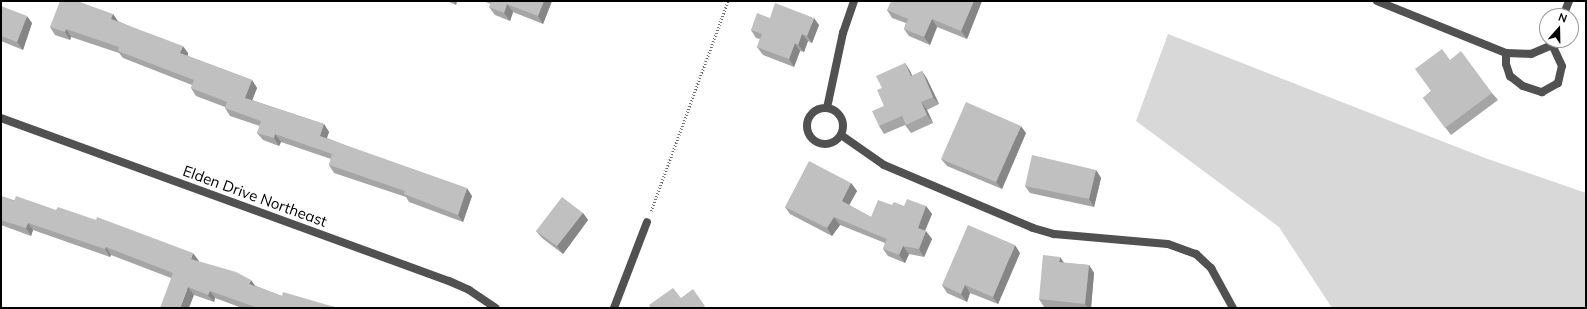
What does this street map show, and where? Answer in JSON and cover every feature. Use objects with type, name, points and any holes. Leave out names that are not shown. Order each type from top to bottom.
[{"type":"street","points":[[827,108],[844,33],[854,1]]},
{"type":"street","points":[[1377,1],[1506,53],[1531,54],[1543,48]]},
{"type":"street","points":[[1506,53],[1506,64],[1510,76],[1523,86],[1542,92],[1558,83],[1562,66],[1555,48]]},
{"type":"street","points":[[827,108],[833,110],[842,121],[841,135],[830,144],[823,145],[816,142],[808,132],[809,118],[813,112],[827,108]]},
{"type":"street","name":"Elden Drive Northeast","points":[[1,118],[449,281],[469,290],[496,308]]},
{"type":"street","points":[[841,135],[884,165],[1033,228],[1054,234],[1168,244],[1196,254],[1211,268],[1234,308]]},
{"type":"street","points":[[614,308],[647,222]]},
{"type":"path","points":[[647,222],[728,1]]},
{"type":"shaded area","points":[[1168,34],[1485,158],[1586,193],[1586,308],[1332,308],[1279,227],[1136,121]]},
{"type":"building","points":[[60,1],[77,1],[113,14],[111,19],[183,46],[180,53],[252,80],[245,98],[324,124],[320,136],[467,188],[458,215],[404,194],[405,191],[329,165],[332,154],[275,134],[274,138],[257,133],[261,121],[225,108],[227,102],[191,88],[194,80],[118,51],[119,47],[66,29],[65,32],[50,27]]},
{"type":"building","points":[[492,1],[544,1],[538,16],[507,4],[504,13],[489,7]]},
{"type":"building","points":[[891,1],[974,1],[961,31],[932,19],[924,37],[904,29],[908,19],[887,10]]},
{"type":"building","points":[[775,3],[814,18],[807,36],[802,34],[798,45],[795,43],[789,59],[757,47],[762,34],[751,30],[757,13],[770,18]]},
{"type":"building","points":[[1,6],[27,16],[17,42],[1,36]]},
{"type":"building","points":[[1442,49],[1450,60],[1461,51],[1492,93],[1445,128],[1423,98],[1431,91],[1415,69]]},
{"type":"building","points":[[905,63],[911,76],[922,71],[933,97],[921,102],[927,115],[906,125],[902,116],[879,126],[872,111],[884,106],[877,90],[882,88],[876,76]]},
{"type":"building","points":[[966,102],[1021,126],[996,182],[941,159]]},
{"type":"building","points":[[1032,155],[1096,170],[1089,199],[1025,186]]},
{"type":"building","points":[[809,161],[851,183],[842,201],[871,217],[878,200],[892,205],[894,202],[904,206],[907,199],[926,206],[918,228],[926,231],[919,249],[903,246],[899,255],[883,249],[887,239],[834,217],[827,228],[785,207]]},
{"type":"building","points":[[1,196],[14,201],[16,196],[56,210],[58,207],[96,220],[97,217],[193,253],[191,259],[236,272],[251,280],[249,284],[282,296],[283,292],[338,308],[258,308],[210,291],[208,295],[188,287],[180,308],[160,308],[173,273],[106,247],[105,249],[28,223],[26,228],[1,220]]},
{"type":"building","points":[[562,197],[583,213],[557,246],[536,231]]},
{"type":"building","points":[[968,225],[1015,245],[993,297],[965,285],[961,294],[942,285]]},
{"type":"building","points":[[1043,255],[1060,257],[1059,262],[1089,265],[1085,304],[1039,299]]},
{"type":"building","points":[[673,288],[681,298],[693,289],[705,306],[702,308],[651,308],[649,305]]}]
